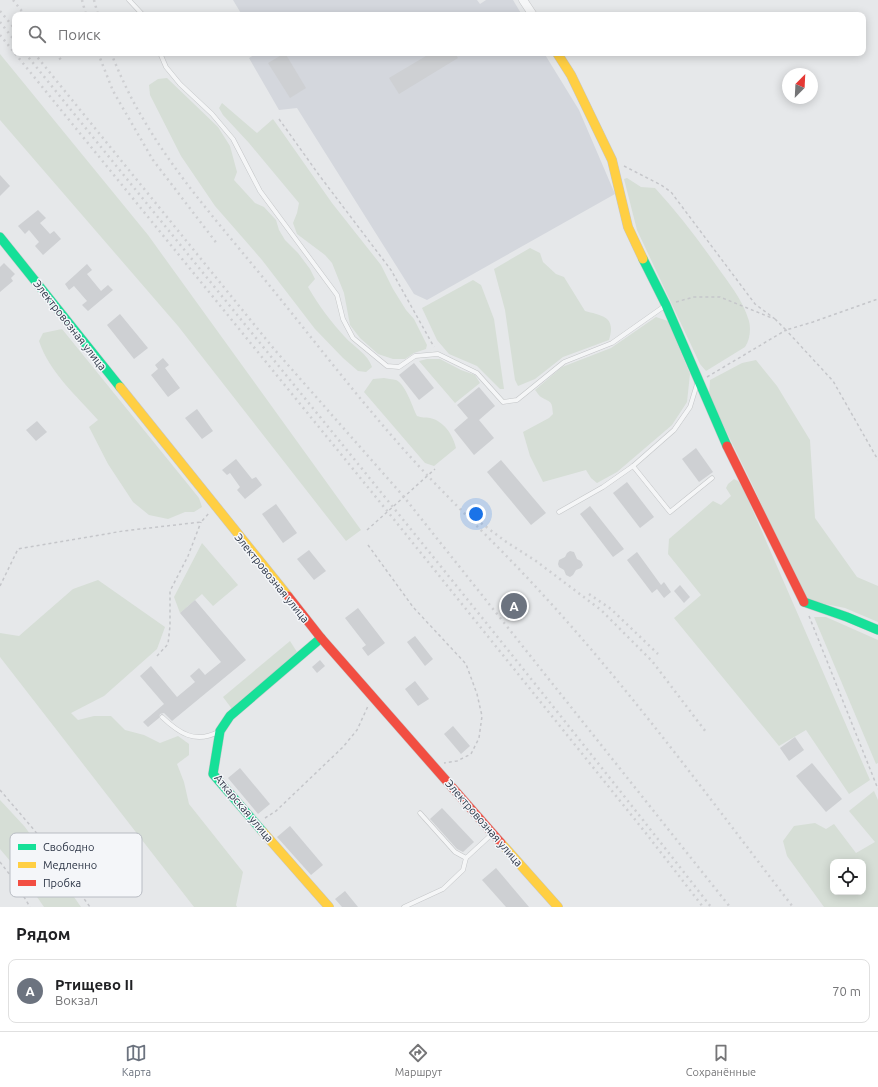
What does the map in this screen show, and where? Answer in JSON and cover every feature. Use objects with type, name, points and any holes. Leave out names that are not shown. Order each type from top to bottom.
[{"type":"street","points":[[523,0],[531,12]]},
{"type":"street","points":[[559,56],[572,75],[612,160],[628,227],[666,305],[722,436],[804,603],[847,617],[878,630]]},
{"type":"street","name":"Электровозная улица","points":[[0,237],[215,508],[321,638],[493,834],[554,906]]},
{"type":"street","name":"Аткарская улица","points":[[321,638],[230,716],[220,731],[213,774],[329,907]]},
{"type":"lane","points":[[129,0],[140,12]]},
{"type":"lane","points":[[161,56],[166,67],[180,84],[212,114],[233,139],[260,191],[337,295],[343,319],[352,338],[387,366],[399,367],[415,356],[438,354],[477,373],[503,402],[517,400],[564,362],[612,343],[666,305]]},
{"type":"lane","points":[[559,512],[603,487],[633,466],[674,430],[690,407],[698,382]]},
{"type":"lane","points":[[633,466],[670,512],[712,478]]},
{"type":"lane","points":[[162,717],[174,729],[193,737],[209,737],[220,731]]},
{"type":"lane","points":[[420,813],[454,852],[466,858]]},
{"type":"lane","points":[[404,907],[443,889],[462,870],[466,858],[493,834]]},
{"type":"path","points":[[279,119],[319,175],[391,270],[438,354]]},
{"type":"path","points":[[612,160],[672,192],[755,304],[775,319],[833,380],[878,460]]},
{"type":"path","points":[[666,305],[694,297],[720,297],[775,319]]},
{"type":"path","points":[[698,382],[786,330],[814,322],[878,299]]},
{"type":"path","points":[[367,530],[435,469]]},
{"type":"path","points":[[158,656],[168,644],[170,626],[170,591],[188,556],[201,522],[215,508]]},
{"type":"path","points":[[0,586],[18,549],[123,531],[201,522]]},
{"type":"path","points":[[368,545],[413,607],[466,664],[477,694],[482,716],[478,738],[471,754],[457,761],[432,765]]},
{"type":"path","points":[[804,603],[833,680],[878,789]]},
{"type":"path","points":[[257,824],[276,810],[343,747],[357,730],[372,697]]},
{"type":"path","points":[[0,790],[36,833]]},
{"type":"path","points":[[0,862],[10,875]]},
{"type":"path","points":[[24,897],[28,903],[28,907]]},
{"type":"path","points":[[83,897],[90,907]]},
{"type":"shaded area","points":[[233,0],[477,0],[480,4],[486,0],[513,0],[520,12],[240,12]]},
{"type":"shaded area","points":[[0,54],[148,235],[361,530],[346,541],[178,326],[0,120]]},
{"type":"shaded area","points":[[252,56],[546,56],[579,110],[615,194],[427,300],[414,294],[297,108],[279,110],[249,58]]},
{"type":"shaded area","points":[[167,78],[218,127],[230,146],[237,172],[234,180],[255,203],[264,207],[276,220],[279,230],[285,240],[298,253],[310,269],[315,279],[308,287],[335,326],[370,362],[372,367],[366,372],[358,371],[315,329],[262,260],[215,206],[181,156],[150,95],[149,85],[158,79]]},
{"type":"shaded area","points":[[222,103],[257,133],[273,119],[332,203],[381,265],[393,289],[406,310],[414,319],[427,345],[426,349],[414,353],[405,359],[393,359],[378,354],[360,338],[350,325],[344,293],[332,263],[325,255],[297,234],[293,223],[299,203],[249,143],[223,115],[219,108]]},
{"type":"shaded area","points":[[627,178],[641,187],[655,188],[663,197],[694,235],[725,278],[739,299],[746,313],[750,331],[745,347],[706,371],[700,364],[637,230],[624,179]]},
{"type":"shaded area","points":[[530,248],[540,253],[543,262],[556,274],[564,277],[585,311],[598,314],[607,319],[611,326],[611,332],[609,340],[563,357],[535,379],[518,386],[515,380],[505,310],[494,269]]},
{"type":"shaded area","points":[[473,280],[481,285],[494,319],[504,389],[500,389],[477,366],[449,354],[437,340],[422,308]]},
{"type":"shaded area","points":[[656,317],[668,321],[690,374],[687,402],[672,425],[617,472],[597,483],[591,478],[586,470],[543,482],[530,456],[523,432],[549,418],[553,414],[550,402],[540,396],[535,390],[562,367],[611,348]]},
{"type":"shaded area","points":[[62,329],[199,498],[202,507],[194,512],[185,512],[168,519],[149,515],[133,502],[108,464],[89,427],[98,420],[64,383],[49,363],[39,341],[43,333]]},
{"type":"shaded area","points":[[427,359],[440,359],[461,370],[475,375],[480,383],[455,403],[419,361]]},
{"type":"shaded area","points":[[756,360],[777,386],[810,440],[815,518],[857,577],[878,586],[878,622],[845,608],[805,600],[752,484],[709,396],[710,380],[742,363]]},
{"type":"shaded area","points":[[384,378],[396,380],[403,386],[417,416],[430,418],[440,422],[444,425],[453,438],[456,448],[434,466],[425,463],[364,392],[373,379]]},
{"type":"shaded area","points":[[734,479],[738,481],[743,488],[870,780],[849,794],[806,730],[779,746],[674,618],[701,595],[668,554],[669,539],[713,501],[721,505],[731,496],[726,488]]},
{"type":"shaded area","points":[[202,543],[238,585],[213,606],[202,594],[180,613],[174,597]]},
{"type":"shaded area","points":[[98,580],[165,627],[157,649],[104,696],[71,713],[78,720],[94,716],[111,716],[125,730],[144,735],[160,743],[178,736],[189,744],[189,755],[177,764],[184,782],[189,804],[243,872],[236,905],[237,907],[194,907],[142,840],[142,833],[137,833],[0,657],[0,633],[19,636],[73,589]]},
{"type":"shaded area","points":[[814,617],[826,617],[878,640],[878,763],[876,764]]},
{"type":"shaded area","points":[[290,641],[297,652],[232,709],[223,697]]},
{"type":"shaded area","points":[[874,791],[878,800],[878,907],[824,907],[787,856],[783,841],[794,826],[815,823],[826,829],[834,824],[856,853],[875,842],[849,811]]},
{"type":"shaded area","points":[[0,800],[29,833],[10,833],[10,861],[0,849]]},
{"type":"shaded area","points":[[37,897],[74,897],[81,907],[44,907]]},
{"type":"building","points":[[280,56],[287,56],[306,88],[290,98],[268,63]]},
{"type":"building","points":[[426,56],[457,56],[458,58],[399,94],[389,78]]},
{"type":"building","points":[[0,175],[10,186],[0,196]]},
{"type":"building","points":[[38,210],[46,218],[40,223],[50,234],[54,231],[61,239],[43,255],[35,246],[39,242],[29,230],[25,234],[18,226]]},
{"type":"building","points":[[4,263],[15,274],[11,278],[13,281],[0,292],[0,267]]},
{"type":"building","points":[[87,264],[92,270],[87,274],[101,291],[108,285],[113,290],[88,311],[82,305],[87,301],[74,286],[69,290],[65,284]]},
{"type":"building","points":[[120,314],[148,348],[134,359],[107,325]]},
{"type":"building","points":[[163,358],[169,365],[165,368],[180,388],[168,397],[151,375],[158,369],[155,365]]},
{"type":"building","points":[[414,363],[434,388],[419,400],[399,375]]},
{"type":"building","points":[[479,387],[495,406],[479,420],[494,438],[474,455],[454,430],[468,418],[457,405]]},
{"type":"building","points":[[197,409],[213,431],[202,439],[185,418]]},
{"type":"building","points":[[37,421],[47,432],[36,441],[26,430]]},
{"type":"building","points":[[696,448],[713,472],[699,482],[682,459]]},
{"type":"building","points":[[236,459],[252,479],[256,477],[262,485],[245,499],[237,490],[240,487],[230,473],[227,475],[222,470]]},
{"type":"building","points":[[501,460],[546,513],[531,525],[487,472]]},
{"type":"building","points":[[627,482],[654,517],[640,528],[613,493]]},
{"type":"building","points":[[276,504],[297,533],[283,543],[262,514]]},
{"type":"building","points":[[590,506],[624,549],[613,557],[580,514]]},
{"type":"building","points":[[309,550],[326,571],[314,580],[297,559]]},
{"type":"building","points":[[570,551],[574,552],[577,559],[581,561],[583,565],[570,577],[566,575],[564,570],[559,567],[558,564],[559,560],[565,557]]},
{"type":"building","points":[[637,552],[661,585],[664,582],[671,592],[664,598],[657,589],[652,593],[627,560]]},
{"type":"building","points":[[680,585],[690,597],[684,603],[674,591]]},
{"type":"building","points":[[195,600],[246,660],[172,721],[164,713],[160,714],[159,718],[148,727],[143,722],[164,704],[140,676],[151,666],[177,697],[195,682],[190,676],[199,668],[205,675],[221,662],[180,613]]},
{"type":"building","points":[[358,608],[385,643],[368,656],[362,648],[366,645],[345,618]]},
{"type":"building","points":[[415,636],[433,659],[425,666],[407,642]]},
{"type":"building","points":[[320,660],[325,666],[317,673],[312,667]]},
{"type":"building","points":[[415,681],[429,699],[418,706],[405,689]]},
{"type":"building","points":[[453,726],[470,746],[461,754],[444,734]]},
{"type":"building","points":[[795,737],[804,750],[789,761],[780,748]]},
{"type":"building","points":[[812,763],[842,799],[826,812],[796,776]]},
{"type":"building","points":[[240,768],[270,804],[258,814],[228,778]]},
{"type":"building","points":[[442,808],[474,842],[463,852],[457,849],[430,819]]},
{"type":"building","points":[[290,826],[323,865],[311,875],[277,837]]},
{"type":"building","points":[[496,868],[529,907],[506,907],[482,880]]},
{"type":"building","points":[[345,891],[358,907],[342,907],[335,899]]},
{"type":"railway","points":[[13,0],[23,12]]},
{"type":"railway","points":[[82,0],[85,12]]},
{"type":"railway","points":[[94,0],[97,12]]},
{"type":"railway","points":[[0,11],[12,25]]},
{"type":"railway","points":[[0,22],[12,37]]},
{"type":"railway","points":[[0,35],[12,50]]},
{"type":"railway","points":[[17,56],[388,512],[645,832],[703,907]]},
{"type":"railway","points":[[27,56],[542,692],[711,907]]},
{"type":"railway","points":[[36,56],[274,349],[404,497],[730,907]]},
{"type":"railway","points":[[58,56],[61,60]]},
{"type":"railway","points":[[99,56],[113,91],[153,160],[218,245]]},
{"type":"railway","points":[[112,56],[133,102],[155,139],[200,201],[385,428],[427,475],[569,623],[667,743],[793,907]]},
{"type":"railway","points":[[481,523],[536,561],[601,610],[652,661],[706,732]]},
{"type":"railway","points":[[589,594],[611,609],[658,654]]},
{"type":"traffic: fast","points":[[0,237],[120,387]]},
{"type":"traffic: fast","points":[[643,259],[666,305],[727,446]]},
{"type":"traffic: fast","points":[[804,602],[878,630]]},
{"type":"traffic: fast","points":[[263,832],[213,774],[220,731],[230,716],[321,638]]},
{"type":"traffic: slow","points":[[559,56],[571,75],[612,160],[628,227],[643,259]]},
{"type":"traffic: slow","points":[[120,387],[288,596]]},
{"type":"traffic: slow","points":[[263,832],[329,907]]},
{"type":"traffic: slow","points":[[501,843],[558,907]]},
{"type":"traffic: jam","points":[[727,446],[804,602]]},
{"type":"traffic: jam","points":[[288,596],[321,638],[501,843]]},
{"type":"place","name":"Ртищево II","points":[[514,606]]}]
